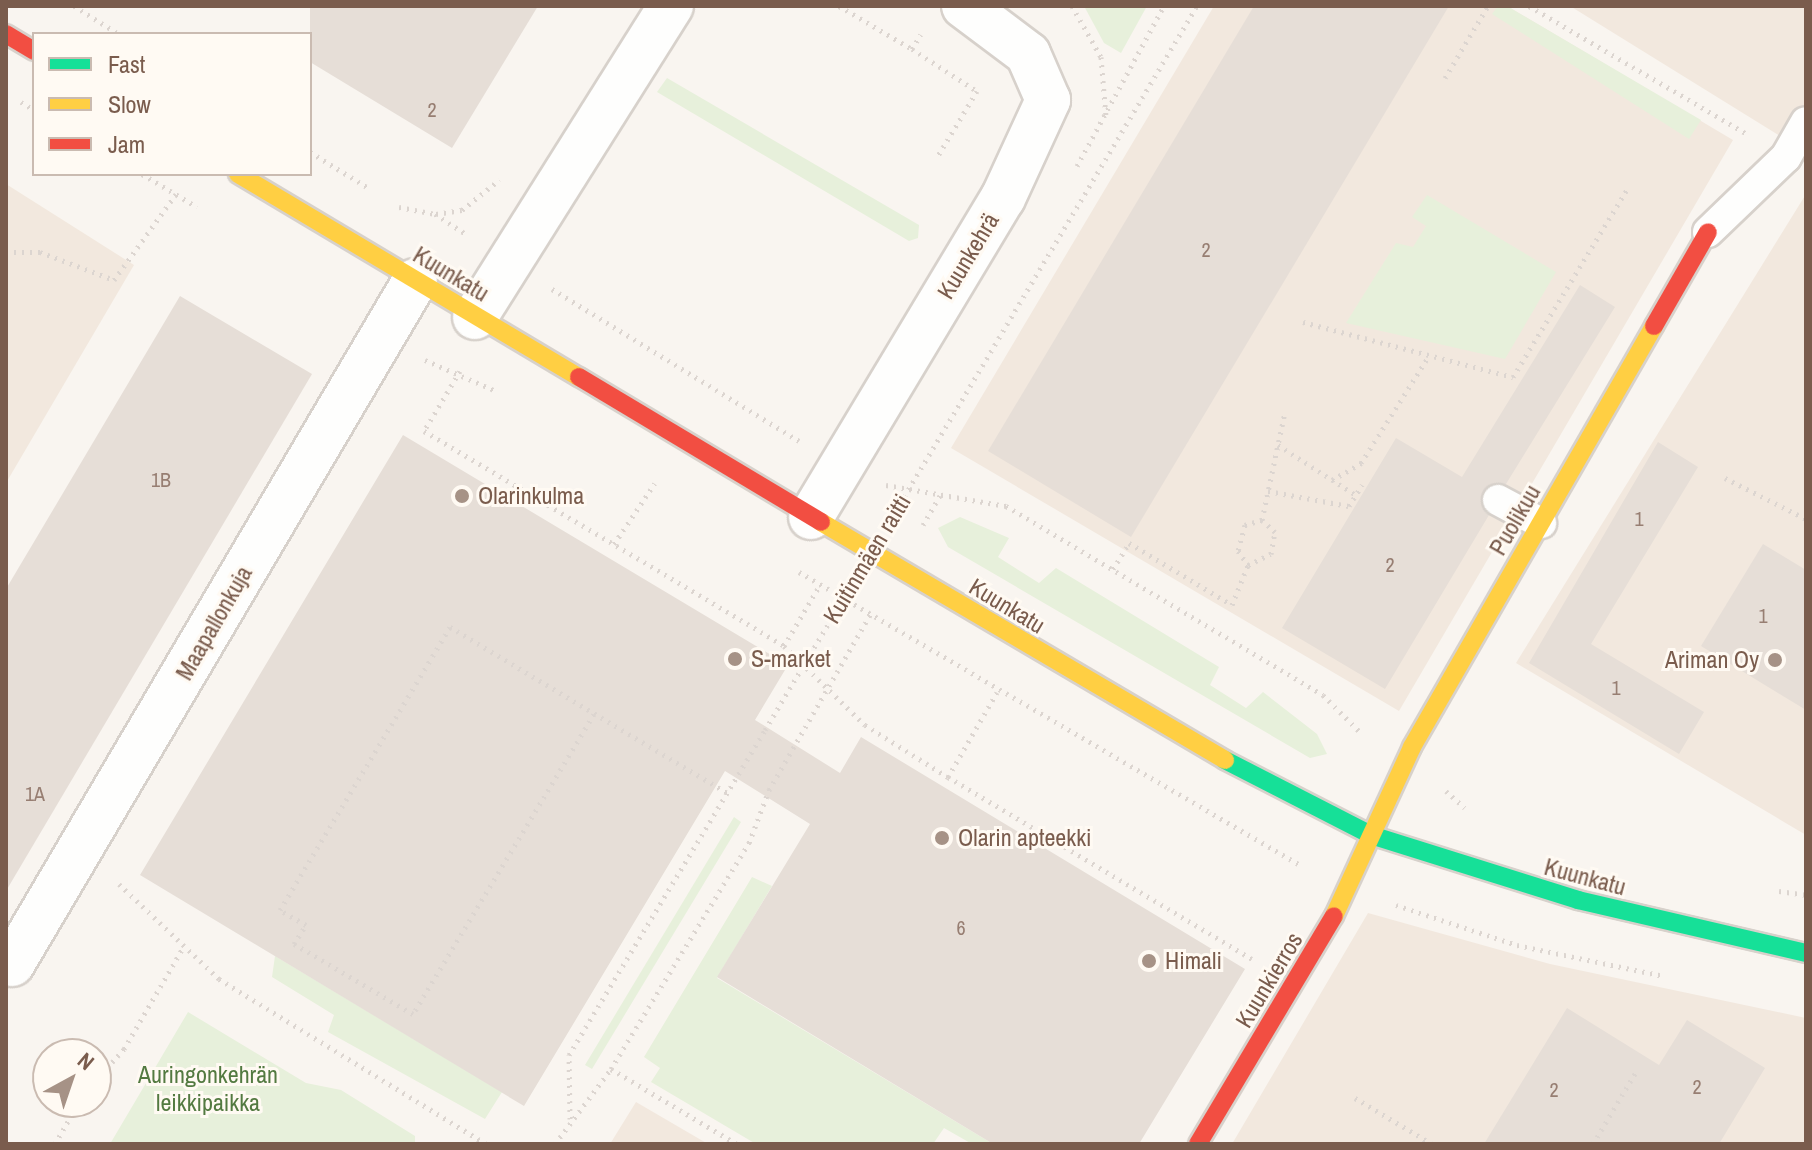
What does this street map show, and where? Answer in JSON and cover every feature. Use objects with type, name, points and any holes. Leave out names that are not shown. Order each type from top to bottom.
[{"type":"main road","points":[[6,34],[32,50]]},
{"type":"main road","name":"Kuunkatu","points":[[241,176],[1197,746],[1371,835],[1578,900],[1806,953]]},
{"type":"main road","name":"Puolikuu","points":[[1371,835],[1404,765],[1708,232]]},
{"type":"main road","name":"Kuunkierros","points":[[1198,1144],[1329,928],[1371,835]]},
{"type":"street","points":[[475,317],[671,6]]},
{"type":"street","name":"Kuunkehrä","points":[[811,517],[1003,198],[1048,100],[1028,54],[964,6]]},
{"type":"street","name":"Maapallonkuja","points":[[12,964],[415,281]]},
{"type":"lane","points":[[1708,232],[1786,157],[1806,122]]},
{"type":"lane","points":[[1498,500],[1541,523]]},
{"type":"path","points":[[74,6],[116,32]]},
{"type":"path","points":[[839,6],[977,91],[936,159]]},
{"type":"path","points":[[1072,6],[1101,57],[1106,119],[1164,6]]},
{"type":"path","name":"Kuitinmäen raitti","points":[[570,1120],[569,1055],[1197,6]]},
{"type":"path","points":[[1445,78],[1488,6]]},
{"type":"path","points":[[912,49],[926,28]]},
{"type":"path","points":[[312,153],[375,193]]},
{"type":"path","points":[[435,214],[462,210],[506,174]]},
{"type":"path","points":[[1303,322],[1513,377],[1629,186]]},
{"type":"path","points":[[6,252],[40,252],[114,280],[176,194]]},
{"type":"path","points":[[388,201],[435,214],[841,467],[899,490],[1006,506],[1323,695],[1373,747],[1478,817]]},
{"type":"path","points":[[1332,480],[1361,463],[1429,356]]},
{"type":"path","points":[[460,371],[424,431],[784,646],[865,725],[948,777],[1259,963],[1267,950]]},
{"type":"path","points":[[1262,520],[1285,412]]},
{"type":"path","points":[[1278,445],[1356,495]]},
{"type":"path","points":[[1725,478],[1806,519]]},
{"type":"path","points":[[614,544],[655,483]]},
{"type":"path","points":[[1268,491],[1349,506],[1362,485]]},
{"type":"path","points":[[1113,569],[1129,543],[1232,605],[1248,565],[1271,554],[1275,532],[1262,520]]},
{"type":"path","points":[[1248,565],[1238,551],[1245,525],[1262,520]]},
{"type":"path","points":[[784,646],[820,585]]},
{"type":"path","points":[[594,714],[413,1014],[294,944],[306,925],[280,910],[450,627],[727,793]]},
{"type":"path","points":[[555,1144],[611,1069],[749,843],[769,790],[827,689]]},
{"type":"path","points":[[948,777],[997,692]]},
{"type":"path","points":[[78,856],[219,979],[486,1144]]},
{"type":"path","points":[[1302,883],[1304,868]]},
{"type":"path","points":[[1760,888],[1806,895]]},
{"type":"path","points":[[112,1062],[124,1049],[184,946]]},
{"type":"path","points":[[611,1069],[737,1144]]},
{"type":"path","points":[[1593,1144],[1636,1072]]},
{"type":"path","points":[[1355,1098],[1432,1144]]},
{"type":"path","points":[[55,1144],[70,1118]]},
{"type":"shaded area","points":[[1214,6],[1507,6],[1733,140],[1399,711],[951,448]]},
{"type":"shaded area","points":[[1570,6],[1806,6],[1806,152]]},
{"type":"shaded area","points":[[6,184],[134,265],[6,483]]},
{"type":"shaded area","points":[[1806,194],[1806,835],[1516,663]]},
{"type":"shaded area","points":[[1368,913],[1550,964],[1806,1018],[1806,1144],[1232,1144]]},
{"type":"shaded area","points":[[636,1102],[708,1144],[610,1144]]},
{"type":"green space","points":[[1084,6],[1147,6],[1121,53],[1104,43]]},
{"type":"green space","points":[[1498,6],[1507,6],[1701,120],[1689,139],[1492,14]]},
{"type":"green space","points":[[667,78],[919,225],[918,238],[909,241],[657,92]]},
{"type":"green space","points":[[1427,195],[1556,272],[1505,359],[1346,323],[1396,243],[1413,247],[1426,226],[1412,217]]},
{"type":"green space","points":[[960,517],[1009,538],[998,557],[1039,583],[1056,568],[1219,667],[1210,685],[1246,708],[1263,692],[1317,734],[1327,754],[1310,758],[948,547],[938,528]]},
{"type":"green space","points":[[734,817],[741,822],[592,1069],[585,1065]]},
{"type":"green space","points":[[752,877],[772,886],[717,978],[993,1144],[972,1144],[944,1128],[933,1144],[756,1144],[651,1082],[660,1068],[644,1057]]},
{"type":"green space","points":[[275,956],[502,1092],[485,1119],[328,1032],[334,1015],[272,977]]},
{"type":"green space","name":"Auringonkehrän leikkipaikka","points":[[188,1012],[306,1083],[341,1090],[415,1136],[415,1144],[110,1144]]},
{"type":"building","points":[[310,6],[538,6],[452,148],[312,63]]},
{"type":"building","points":[[1254,6],[1449,6],[1131,537],[988,451]]},
{"type":"building","points":[[1580,285],[1615,307],[1506,484],[1483,491],[1489,515],[1385,689],[1282,628],[1396,438],[1462,477]]},
{"type":"building","points":[[180,296],[312,374],[6,891],[6,589]]},
{"type":"building","points":[[403,435],[788,665],[755,720],[840,773],[861,737],[1245,969],[1139,1144],[993,1144],[717,977],[810,824],[725,771],[524,1106],[140,875]]},
{"type":"building","points":[[1658,442],[1698,467],[1591,644],[1704,712],[1679,754],[1529,663]]},
{"type":"building","points":[[1763,544],[1806,570],[1806,710],[1701,646]]},
{"type":"building","points":[[1567,1008],[1659,1065],[1687,1020],[1765,1068],[1719,1144],[1484,1144]]},
{"type":"traffic: fast","points":[[1225,760],[1371,835],[1578,900],[1806,953]]},
{"type":"traffic: slow","points":[[241,176],[579,377]]},
{"type":"traffic: slow","points":[[1334,916],[1412,747],[1654,326]]},
{"type":"traffic: slow","points":[[821,522],[1225,760]]},
{"type":"traffic: jam","points":[[6,34],[32,50]]},
{"type":"traffic: jam","points":[[1654,326],[1708,232]]},
{"type":"traffic: jam","points":[[579,377],[821,522]]},
{"type":"traffic: jam","points":[[1198,1144],[1334,916]]},
{"type":"place","name":"Olarinkulma","points":[[462,496]]},
{"type":"place","name":"S-market","points":[[735,659]]},
{"type":"place","name":"Ariman Oy","points":[[1775,660]]},
{"type":"place","name":"Olarin apteekki","points":[[942,838]]},
{"type":"place","name":"Himali","points":[[1149,961]]}]
